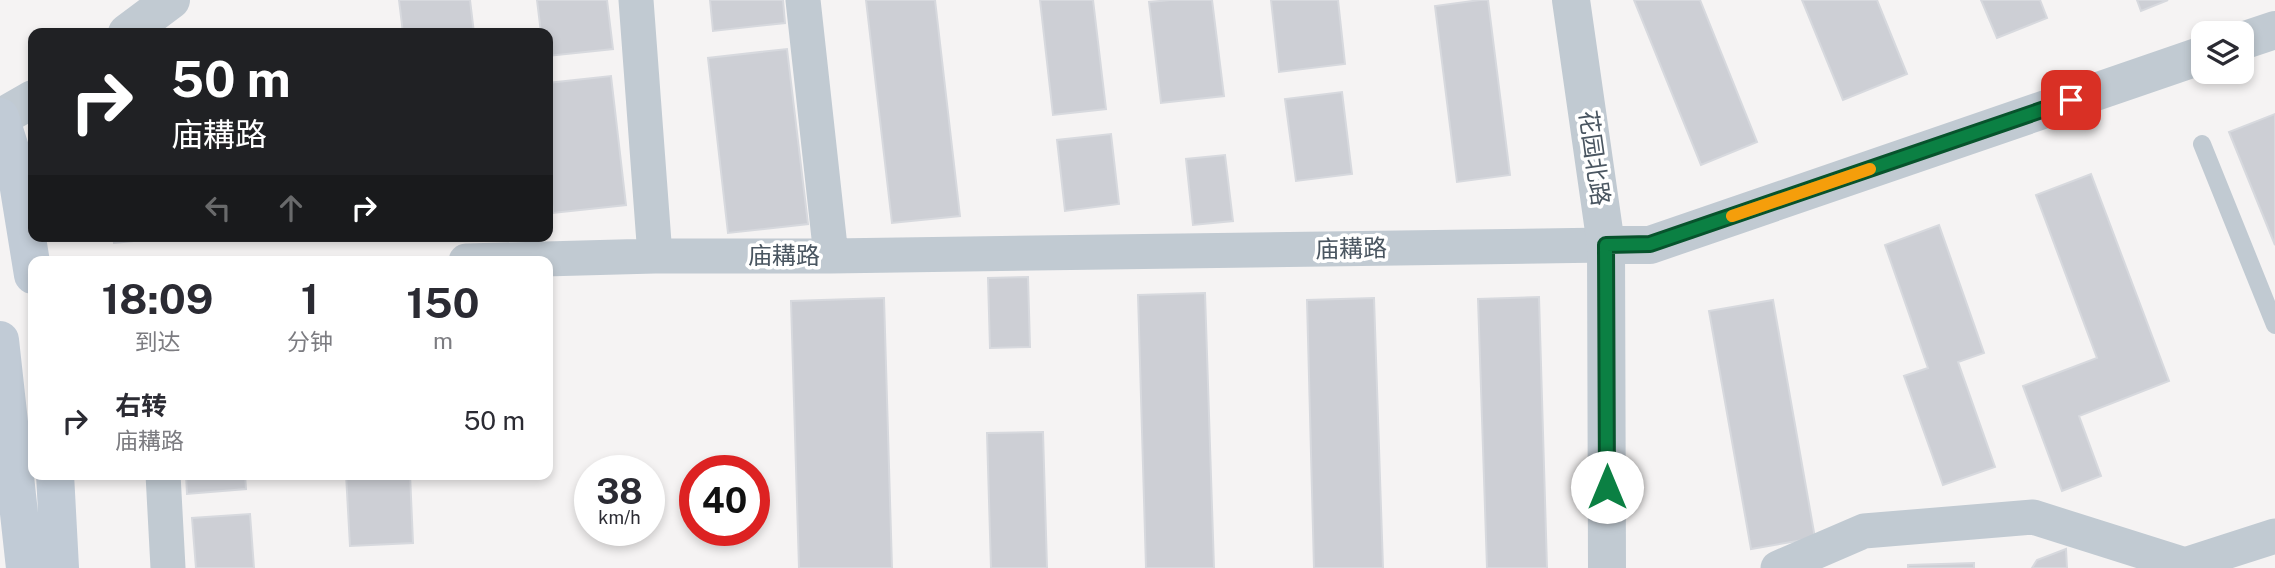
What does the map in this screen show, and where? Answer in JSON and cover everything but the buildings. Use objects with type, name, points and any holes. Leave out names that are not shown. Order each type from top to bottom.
[{"type":"main road","points":[[0,117],[15,164],[30,256]]},
{"type":"main road","points":[[0,340],[25,568]]},
{"type":"main road","points":[[55,480],[60,568]]},
{"type":"street","points":[[134,28],[171,0]]},
{"type":"street","points":[[636,0],[655,256]]},
{"type":"street","points":[[803,0],[831,256]]},
{"type":"street","name":"花园北路","points":[[1571,0],[1606,245],[1607,568]]},
{"type":"street","points":[[2254,37],[2275,30]]},
{"type":"street","name":"庙耩路","points":[[553,259],[1650,244],[2191,59]]},
{"type":"street","points":[[0,117],[28,102]]},
{"type":"street","points":[[163,480],[168,568]]},
{"type":"street","points":[[1778,568],[1864,531],[2033,517],[2185,566],[2275,536]]},
{"type":"lane","points":[[2202,144],[2275,325]]},
{"type":"slow traffic","points":[[1732,216],[1870,169]]},
{"type":"route","points":[[1607,487],[1606,245],[1650,244],[2071,100]]}]
